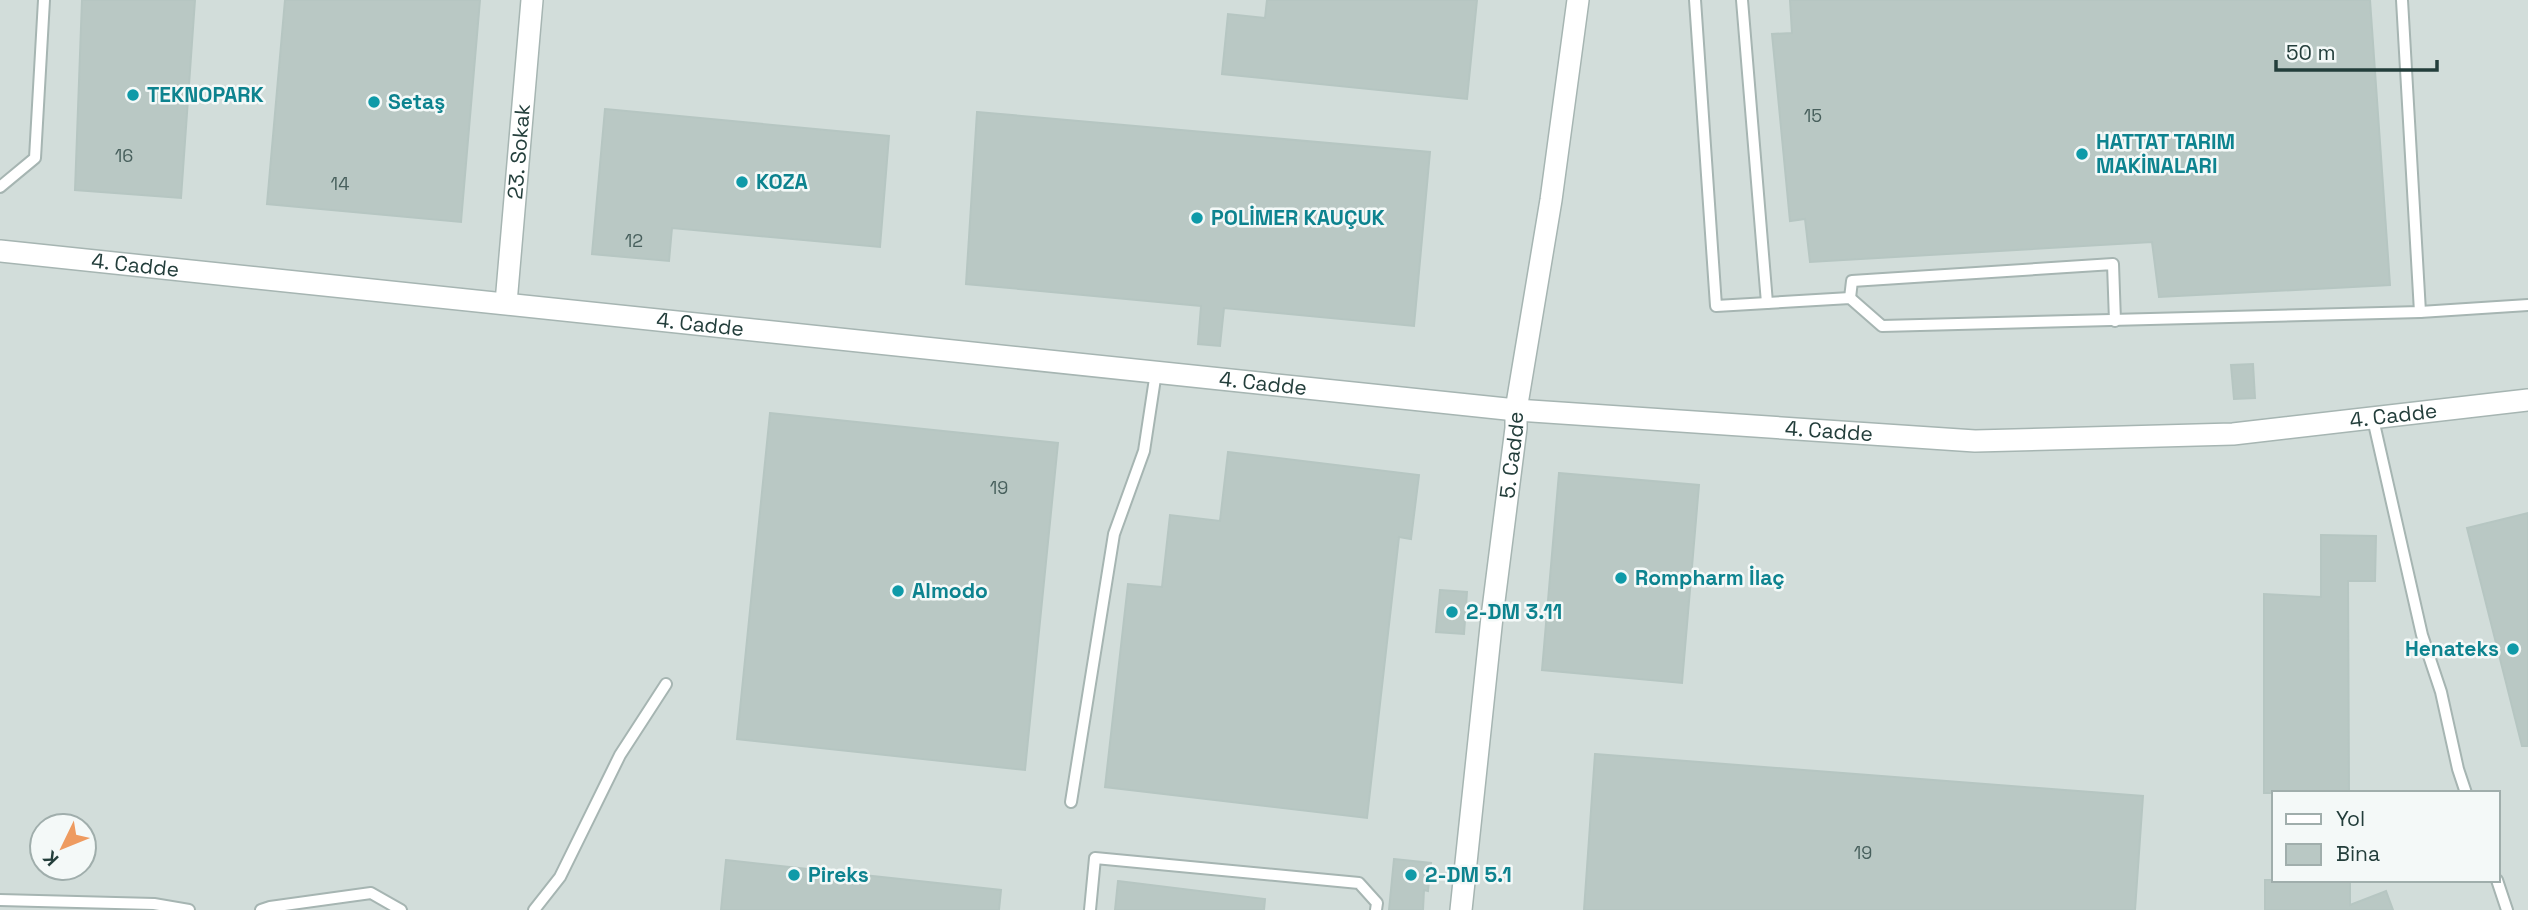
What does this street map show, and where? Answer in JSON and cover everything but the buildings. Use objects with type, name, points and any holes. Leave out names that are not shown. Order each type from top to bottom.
[{"type":"street","name":"23. Sokak","points":[[506,303],[532,0]]},
{"type":"street","name":"5. Cadde","points":[[1461,910],[1516,410],[1550,200],[1578,0]]},
{"type":"street","name":"4. Cadde","points":[[0,251],[1516,410],[1975,441],[2233,434],[2528,400]]},
{"type":"lane","points":[[0,187],[35,158],[44,0]]},
{"type":"lane","points":[[1695,0],[1716,306],[1850,298],[1882,326],[2420,312],[2528,305]]},
{"type":"lane","points":[[1742,0],[1767,303]]},
{"type":"lane","points":[[2402,0],[2420,312]]},
{"type":"lane","points":[[1850,298],[1852,281],[2113,264],[2115,321]]},
{"type":"lane","points":[[1071,803],[1114,534],[1144,451],[1156,372]]},
{"type":"lane","points":[[2373,419],[2422,635],[2441,692],[2465,791]]},
{"type":"lane","points":[[534,910],[560,877],[620,755],[666,684]]},
{"type":"lane","points":[[1090,910],[1096,858],[1359,883],[1377,903],[1376,910]]},
{"type":"lane","points":[[2498,882],[2507,910]]},
{"type":"lane","points":[[261,910],[371,894],[401,910]]},
{"type":"lane","points":[[0,900],[154,904],[189,910]]},
{"type":"shaded area","points":[[0,0],[2528,0],[2528,910],[0,910]]},
{"type":"place","name":"TEKNOPARK","points":[[133,95]]},
{"type":"place","name":"Setaş","points":[[374,102]]},
{"type":"place","name":"HATTAT TARIM MAKİNALARI","points":[[2082,154]]},
{"type":"place","name":"KOZA","points":[[742,182]]},
{"type":"place","name":"POLİMER KAUÇUK","points":[[1197,218]]},
{"type":"place","name":"Rompharm İlaç","points":[[1621,578]]},
{"type":"place","name":"Almodo","points":[[898,591]]},
{"type":"place","name":"2-DM 3.11","points":[[1452,612]]},
{"type":"place","name":"Henateks","points":[[2513,649]]},
{"type":"place","name":"Pireks","points":[[794,875]]},
{"type":"place","name":"2-DM 5.1","points":[[1411,875]]}]
